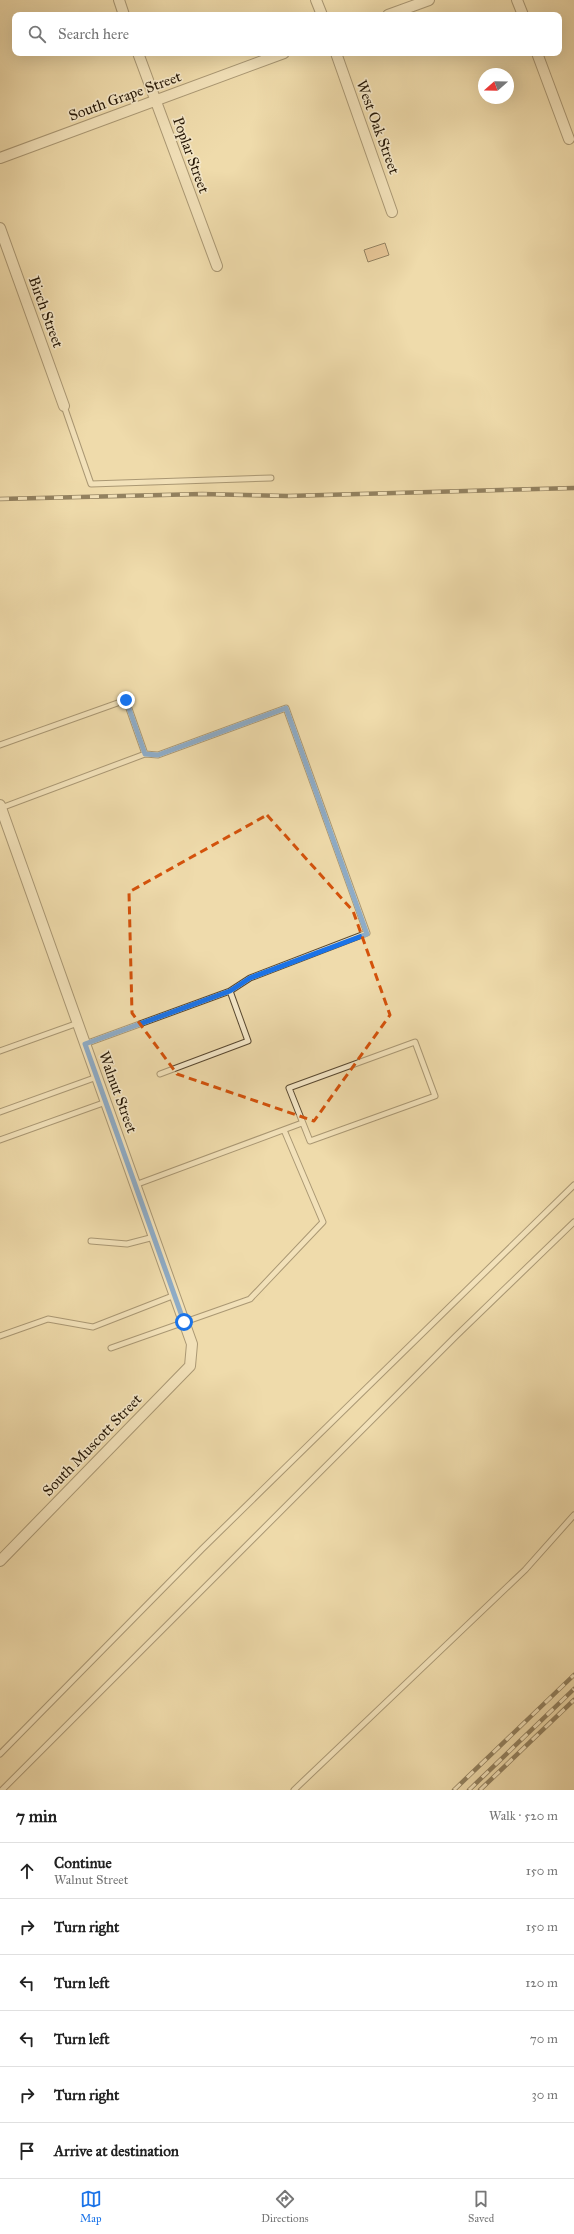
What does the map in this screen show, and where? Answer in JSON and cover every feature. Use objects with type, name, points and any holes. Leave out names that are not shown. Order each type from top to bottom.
[{"type":"street","points":[[119,0],[123,12]]},
{"type":"street","points":[[316,0],[321,12]]},
{"type":"street","points":[[396,12],[429,0]]},
{"type":"street","points":[[517,0],[522,12]]},
{"type":"street","name":"Poplar Street","points":[[139,56],[217,266]]},
{"type":"street","name":"South Grape Street","points":[[0,158],[276,56]]},
{"type":"street","name":"West Oak Street","points":[[337,56],[392,212]]},
{"type":"street","points":[[538,56],[569,139]]},
{"type":"street","name":"Birch Street","points":[[0,228],[64,406]]},
{"type":"street","name":"Walnut Street","points":[[0,807],[192,1344]]},
{"type":"street","name":"South Muscott Street","points":[[0,1561],[190,1366],[192,1344]]},
{"type":"lane","points":[[64,406],[91,484],[271,478]]},
{"type":"lane","points":[[0,745],[126,700],[145,754]]},
{"type":"lane","points":[[0,807],[145,754],[158,755],[286,708],[367,934],[250,978],[230,991],[85,1044]]},
{"type":"lane","points":[[160,1074],[248,1042],[230,991]]},
{"type":"lane","points":[[0,1051],[78,1023]]},
{"type":"lane","points":[[415,1042],[435,1096],[310,1141],[302,1123],[289,1088],[415,1042]]},
{"type":"lane","points":[[0,1112],[97,1077]]},
{"type":"lane","points":[[0,1140],[106,1102]]},
{"type":"lane","points":[[135,1184],[302,1123]]},
{"type":"lane","points":[[111,1348],[250,1299],[323,1222],[284,1130]]},
{"type":"lane","points":[[0,1754],[202,1549],[574,1185]]},
{"type":"lane","points":[[2,1790],[451,1342],[574,1222]]},
{"type":"lane","points":[[91,1241],[127,1244],[154,1237]]},
{"type":"lane","points":[[0,1336],[48,1319],[93,1327],[175,1295]]},
{"type":"lane","points":[[294,1790],[525,1570],[574,1515]]},
{"type":"highlighted area","points":[[267,815],[353,911],[390,1015],[314,1121],[177,1074],[132,1013],[129,892]]},
{"type":"building","points":[[385,243],[389,255],[368,262],[364,250]]},
{"type":"railway","points":[[0,499],[202,494],[288,496],[574,488]]},
{"type":"railway","points":[[454,1790],[574,1675]]},
{"type":"railway","points":[[469,1790],[574,1689]]},
{"type":"railway","points":[[480,1790],[574,1700]]},
{"type":"route","points":[[126,700],[145,754],[158,755],[286,708],[367,934],[250,978],[230,991],[85,1044],[184,1322]]}]
